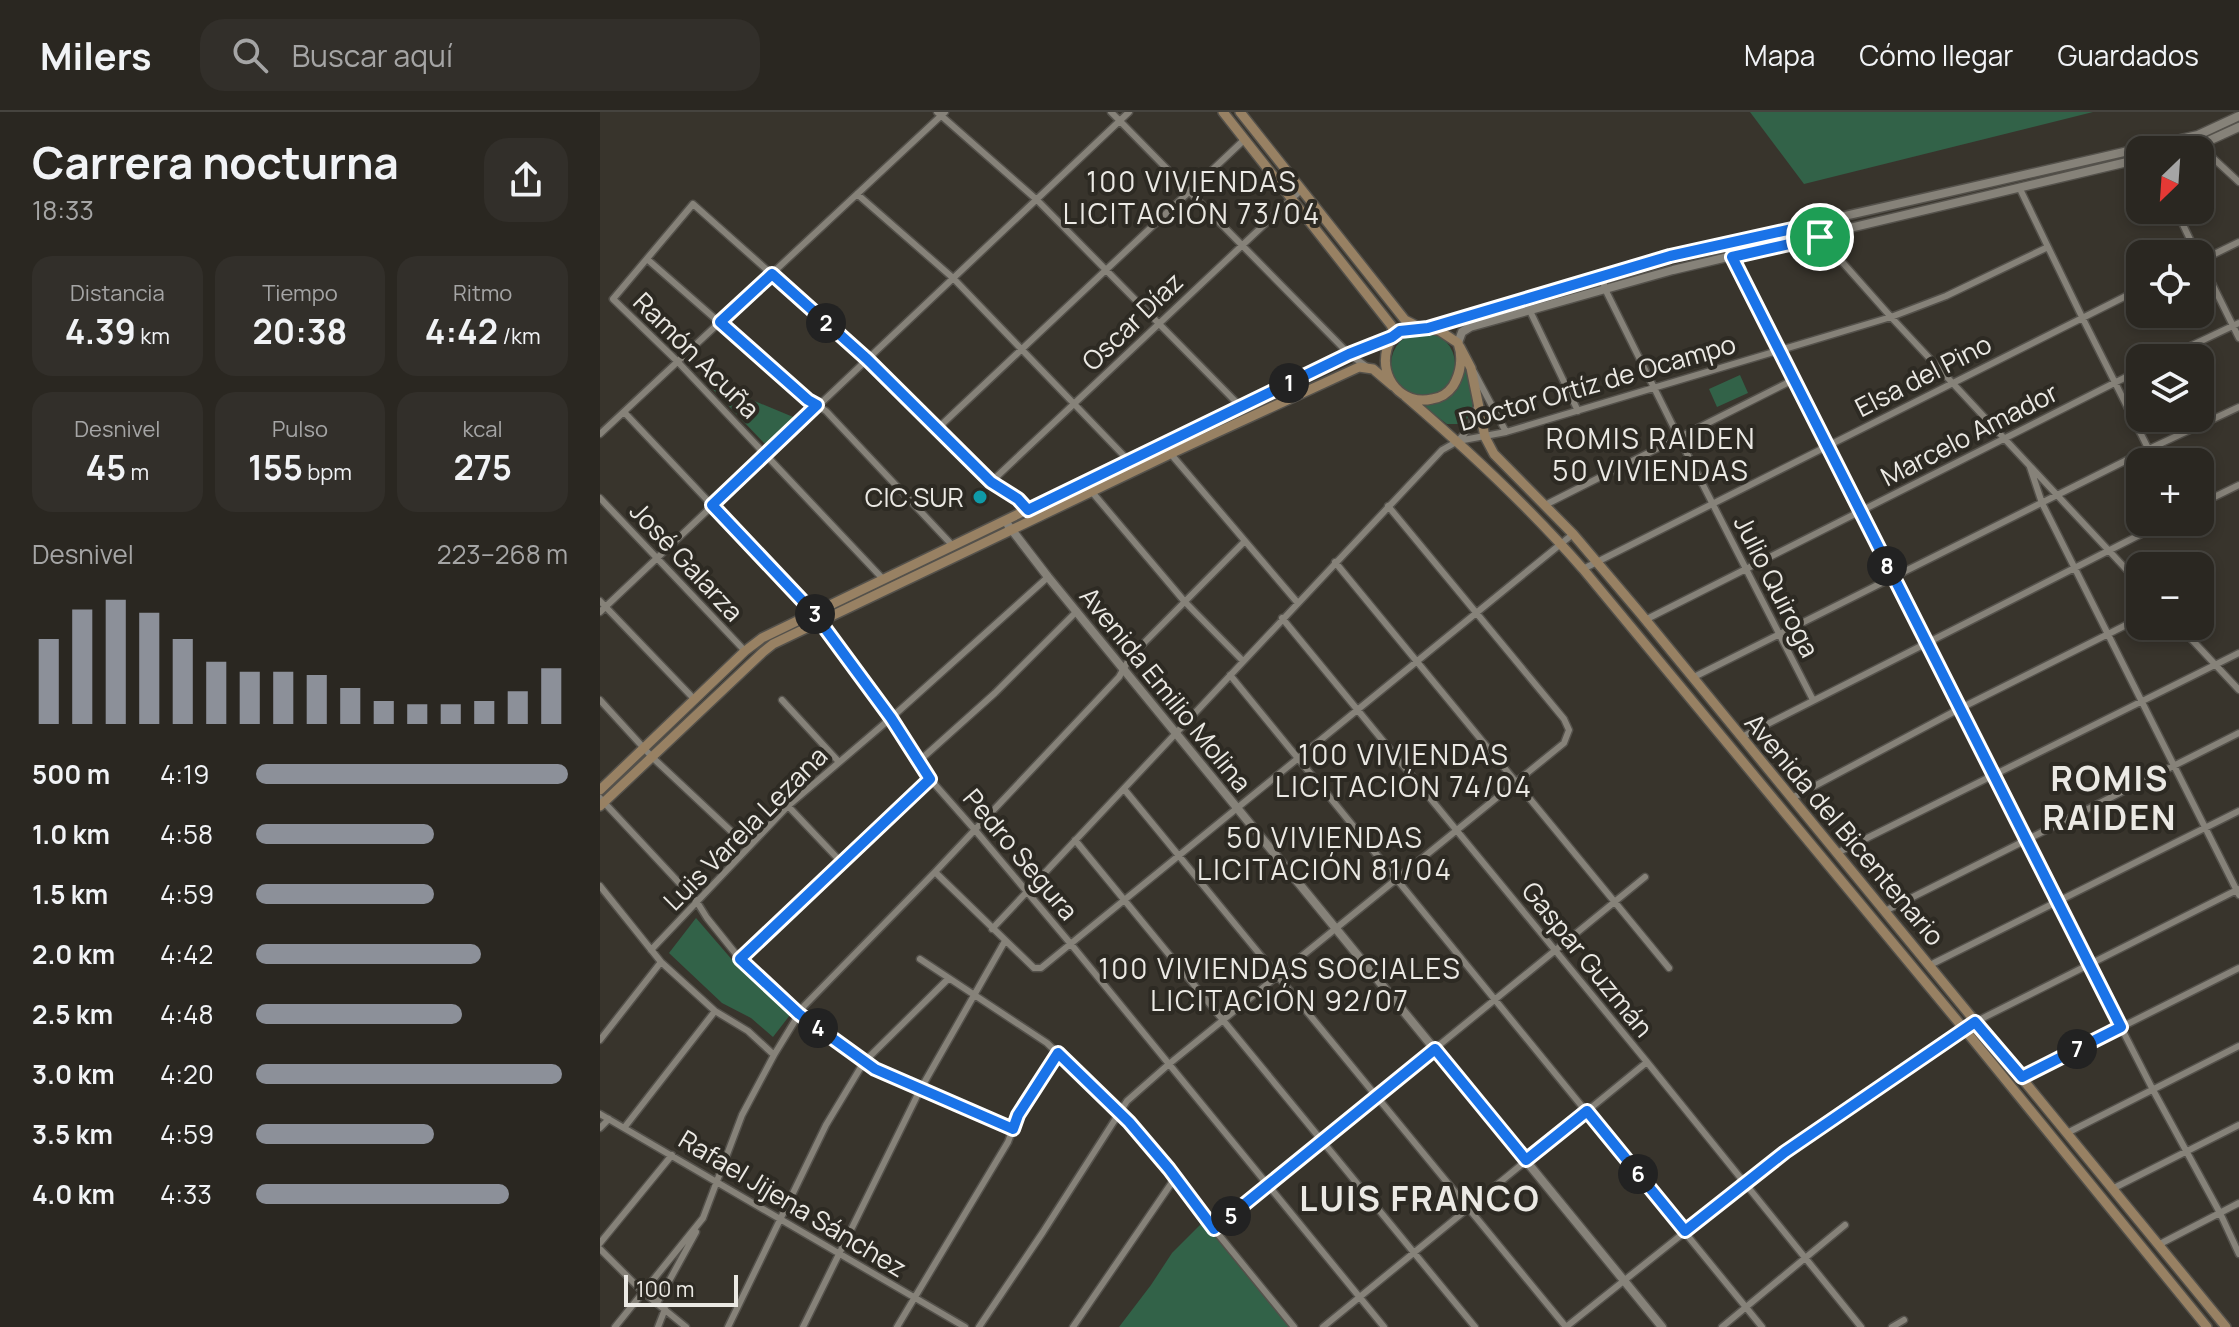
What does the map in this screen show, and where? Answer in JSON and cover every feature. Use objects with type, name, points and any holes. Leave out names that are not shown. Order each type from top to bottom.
[{"type":"main road","points":[[1223,112],[1391,325],[1394,336],[1385,361],[1393,386]]},
{"type":"main road","points":[[601,802],[773,644],[1359,367],[1367,367],[1405,396],[1421,401],[1440,397],[1449,391],[1458,375],[1461,358],[1459,345],[1440,331],[1405,320],[1240,112]]},
{"type":"main road","points":[[600,790],[762,638],[1349,354],[1409,329],[1424,328]]},
{"type":"main road","name":"Avenida del Bicentenario","points":[[1459,345],[1471,368],[1485,437],[1494,454],[1597,562],[2226,1327]]},
{"type":"main road","name":"Avenida del Bicentenario","points":[[1405,396],[1458,441],[1562,544],[2207,1327]]},
{"type":"street","points":[[1111,112],[1349,354],[1367,367]]},
{"type":"street","points":[[695,700],[602,606],[657,558],[1129,112]]},
{"type":"street","points":[[600,434],[941,113],[1037,200],[1241,407]]},
{"type":"street","points":[[1424,328],[1602,275],[1729,242],[2198,135],[2239,116]]},
{"type":"street","points":[[2214,138],[2239,127]]},
{"type":"street","points":[[937,429],[1245,139]]},
{"type":"street","points":[[2214,159],[2239,182]]},
{"type":"street","points":[[1459,345],[1462,332],[1470,327],[1673,270],[2126,162]]},
{"type":"street","name":"Oscar Díaz","points":[[991,482],[1302,189]]},
{"type":"street","points":[[2020,189],[2148,448]]},
{"type":"street","points":[[857,194],[953,278],[1129,460],[1134,472]]},
{"type":"street","points":[[959,555],[826,411],[808,400],[647,259],[693,204],[867,359],[991,482],[1018,499],[1032,520]]},
{"type":"street","points":[[1815,224],[1820,237],[1891,317],[2126,569]]},
{"type":"street","points":[[1729,242],[1732,257],[1793,380],[2025,840],[2239,1254]]},
{"type":"street","points":[[2214,253],[2239,242]]},
{"type":"street","name":"Doctor Ortíz de Ocampo","points":[[992,929],[1442,450],[1458,441],[1506,432],[1891,317],[1946,296],[2048,247]]},
{"type":"street","name":"Ramón Acuña","points":[[647,259],[613,299],[677,361],[883,579]]},
{"type":"street","name":"Julio Quiroga","points":[[1602,275],[1605,289],[1654,389],[1813,700]]},
{"type":"street","points":[[2214,285],[2236,325],[2239,338]]},
{"type":"street","name":"Elsa del Pino","points":[[1583,569],[2126,296]]},
{"type":"street","points":[[1530,311],[1578,411]]},
{"type":"street","points":[[2195,344],[2236,325]]},
{"type":"street","points":[[1471,368],[1506,432]]},
{"type":"street","name":"Marcelo Amador","points":[[1645,620],[2126,377]]},
{"type":"street","points":[[1545,505],[1793,380]]},
{"type":"street","points":[[1458,441],[1471,426],[1478,404]]},
{"type":"street","points":[[2151,448],[2239,407]]},
{"type":"street","name":"Pedro Segura","points":[[624,412],[813,612],[891,718],[930,779],[1027,891],[1384,1327]]},
{"type":"street","points":[[1162,444],[1297,602]]},
{"type":"street","points":[[1692,678],[2126,460]]},
{"type":"street","points":[[1124,789],[1566,1327],[1785,1152],[1975,1022],[2238,891],[2042,503],[2029,465]]},
{"type":"street","points":[[2214,497],[2239,485]]},
{"type":"street","points":[[1092,492],[1185,602],[1243,661]]},
{"type":"street","name":"José Galarza","points":[[600,498],[745,651]]},
{"type":"street","points":[[979,1327],[1127,1101],[1564,743],[1569,730],[1564,719],[1388,506]]},
{"type":"street","name":"Avenida Emilio Molina","points":[[1006,520],[1011,531],[1048,577],[1662,1327]]},
{"type":"street","points":[[935,872],[1037,969],[1573,534]]},
{"type":"street","points":[[1742,737],[2136,536]]},
{"type":"street","points":[[657,1303],[703,1218],[742,1115],[799,1014],[1109,689],[1131,656],[1244,542]]},
{"type":"street","points":[[1335,562],[1669,968]]},
{"type":"street","name":"Luis Varela Lezana","points":[[651,950],[788,806],[1048,577]]},
{"type":"street","points":[[918,762],[995,693],[1077,611]]},
{"type":"street","name":"Gaspar Guzmán","points":[[1282,618],[1861,1327]]},
{"type":"street","points":[[1792,798],[2126,625]]},
{"type":"street","points":[[2192,640],[2239,690]]},
{"type":"street","points":[[1837,853],[2239,653]]},
{"type":"street","points":[[1230,675],[1762,1327]]},
{"type":"street","points":[[600,700],[652,757],[748,847]]},
{"type":"street","points":[[782,700],[839,762]]},
{"type":"street","points":[[1885,911],[2239,733]]},
{"type":"street","points":[[740,959],[930,779]]},
{"type":"street","points":[[601,802],[697,902],[740,959],[799,1014],[864,1062],[920,1090],[1013,1129]]},
{"type":"street","points":[[788,806],[842,863]]},
{"type":"street","points":[[1930,965],[2239,811]]},
{"type":"street","points":[[1075,840],[1475,1327]]},
{"type":"street","points":[[1214,1229],[1645,877]]},
{"type":"street","points":[[600,886],[661,962],[715,1011],[748,1031],[774,1055]]},
{"type":"street","points":[[803,1327],[920,1090],[1005,941]]},
{"type":"street","points":[[920,959],[1047,1043],[1119,1112],[1294,1327]]},
{"type":"street","points":[[600,1040],[661,962]]},
{"type":"street","points":[[2022,1077],[2239,968]]},
{"type":"street","points":[[728,1327],[826,1125],[864,1062],[948,979]]},
{"type":"street","points":[[624,1128],[715,1011]]},
{"type":"street","points":[[2067,1133],[2239,1046]]},
{"type":"street","points":[[897,1327],[1008,1142],[1018,1115],[1058,1053]]},
{"type":"street","points":[[1323,1327],[1647,1062]]},
{"type":"street","name":"Rafael Jijena Sánchez","points":[[600,1114],[965,1327]]},
{"type":"street","points":[[600,1128],[609,1119]]},
{"type":"street","points":[[2112,1189],[2239,1125]]},
{"type":"street","points":[[600,1243],[672,1155]]},
{"type":"street","points":[[1073,1327],[1175,1178]]},
{"type":"street","points":[[2158,1245],[2239,1203]]},
{"type":"street","points":[[615,1327],[703,1218]]},
{"type":"street","points":[[1722,1327],[1845,1225]]},
{"type":"street","points":[[600,1249],[643,1292],[686,1327]]},
{"type":"street","points":[[658,1327],[665,1309]]},
{"type":"street","points":[[1892,1327],[1904,1320]]},
{"type":"green space","points":[[1750,112],[2093,112],[1804,184]]},
{"type":"green space","points":[[1423,332],[1441,338],[1449,346],[1455,364],[1449,382],[1441,390],[1423,396],[1405,390],[1397,382],[1391,364],[1397,346],[1405,338]]},
{"type":"green space","points":[[1465,368],[1473,399],[1471,413],[1461,424],[1447,424],[1421,405],[1450,395],[1459,384]]},
{"type":"green space","points":[[1740,375],[1748,393],[1717,407],[1709,389]]},
{"type":"green space","points":[[704,380],[798,419],[773,443],[764,443]]},
{"type":"green space","points":[[696,918],[740,969],[790,1015],[773,1037],[751,1018],[722,1003],[669,953]]},
{"type":"green space","points":[[1203,1222],[1289,1327],[1119,1327],[1172,1253]]},
{"type":"place","name":"CIC SUR","points":[[980,497]]},
{"type":"district","name":"100 VIVIENDAS LICITACIÓN 73/04","points":[[1192,197]]},
{"type":"district","name":"ROMIS RAIDEN 50 VIVIENDAS","points":[[1651,454]]},
{"type":"district","name":"100 VIVIENDAS LICITACIÓN 74/04","points":[[1404,770]]},
{"type":"district","name":"ROMIS RAIDEN","points":[[2110,798]]},
{"type":"district","name":"50 VIVIENDAS LICITACIÓN 81/04","points":[[1325,853]]},
{"type":"district","name":"100 VIVIENDAS SOCIALES LICITACIÓN 92/07","points":[[1280,984]]},
{"type":"district","name":"LUIS FRANCO","points":[[1420,1198]]},
{"type":"route","points":[[1815,224],[1820,237],[1732,257],[2121,1027],[2022,1077],[1975,1022],[1785,1152],[1685,1231],[1587,1111],[1526,1160],[1435,1049],[1214,1229],[1129,1122],[1058,1053],[1018,1115],[1013,1129],[875,1069],[799,1014],[740,959],[930,779],[891,718],[813,612],[712,505],[817,405],[720,322],[772,274],[867,359],[991,482],[1018,499],[1028,510],[1400,331],[1428,328],[1602,275],[1729,242],[1815,224]]}]
